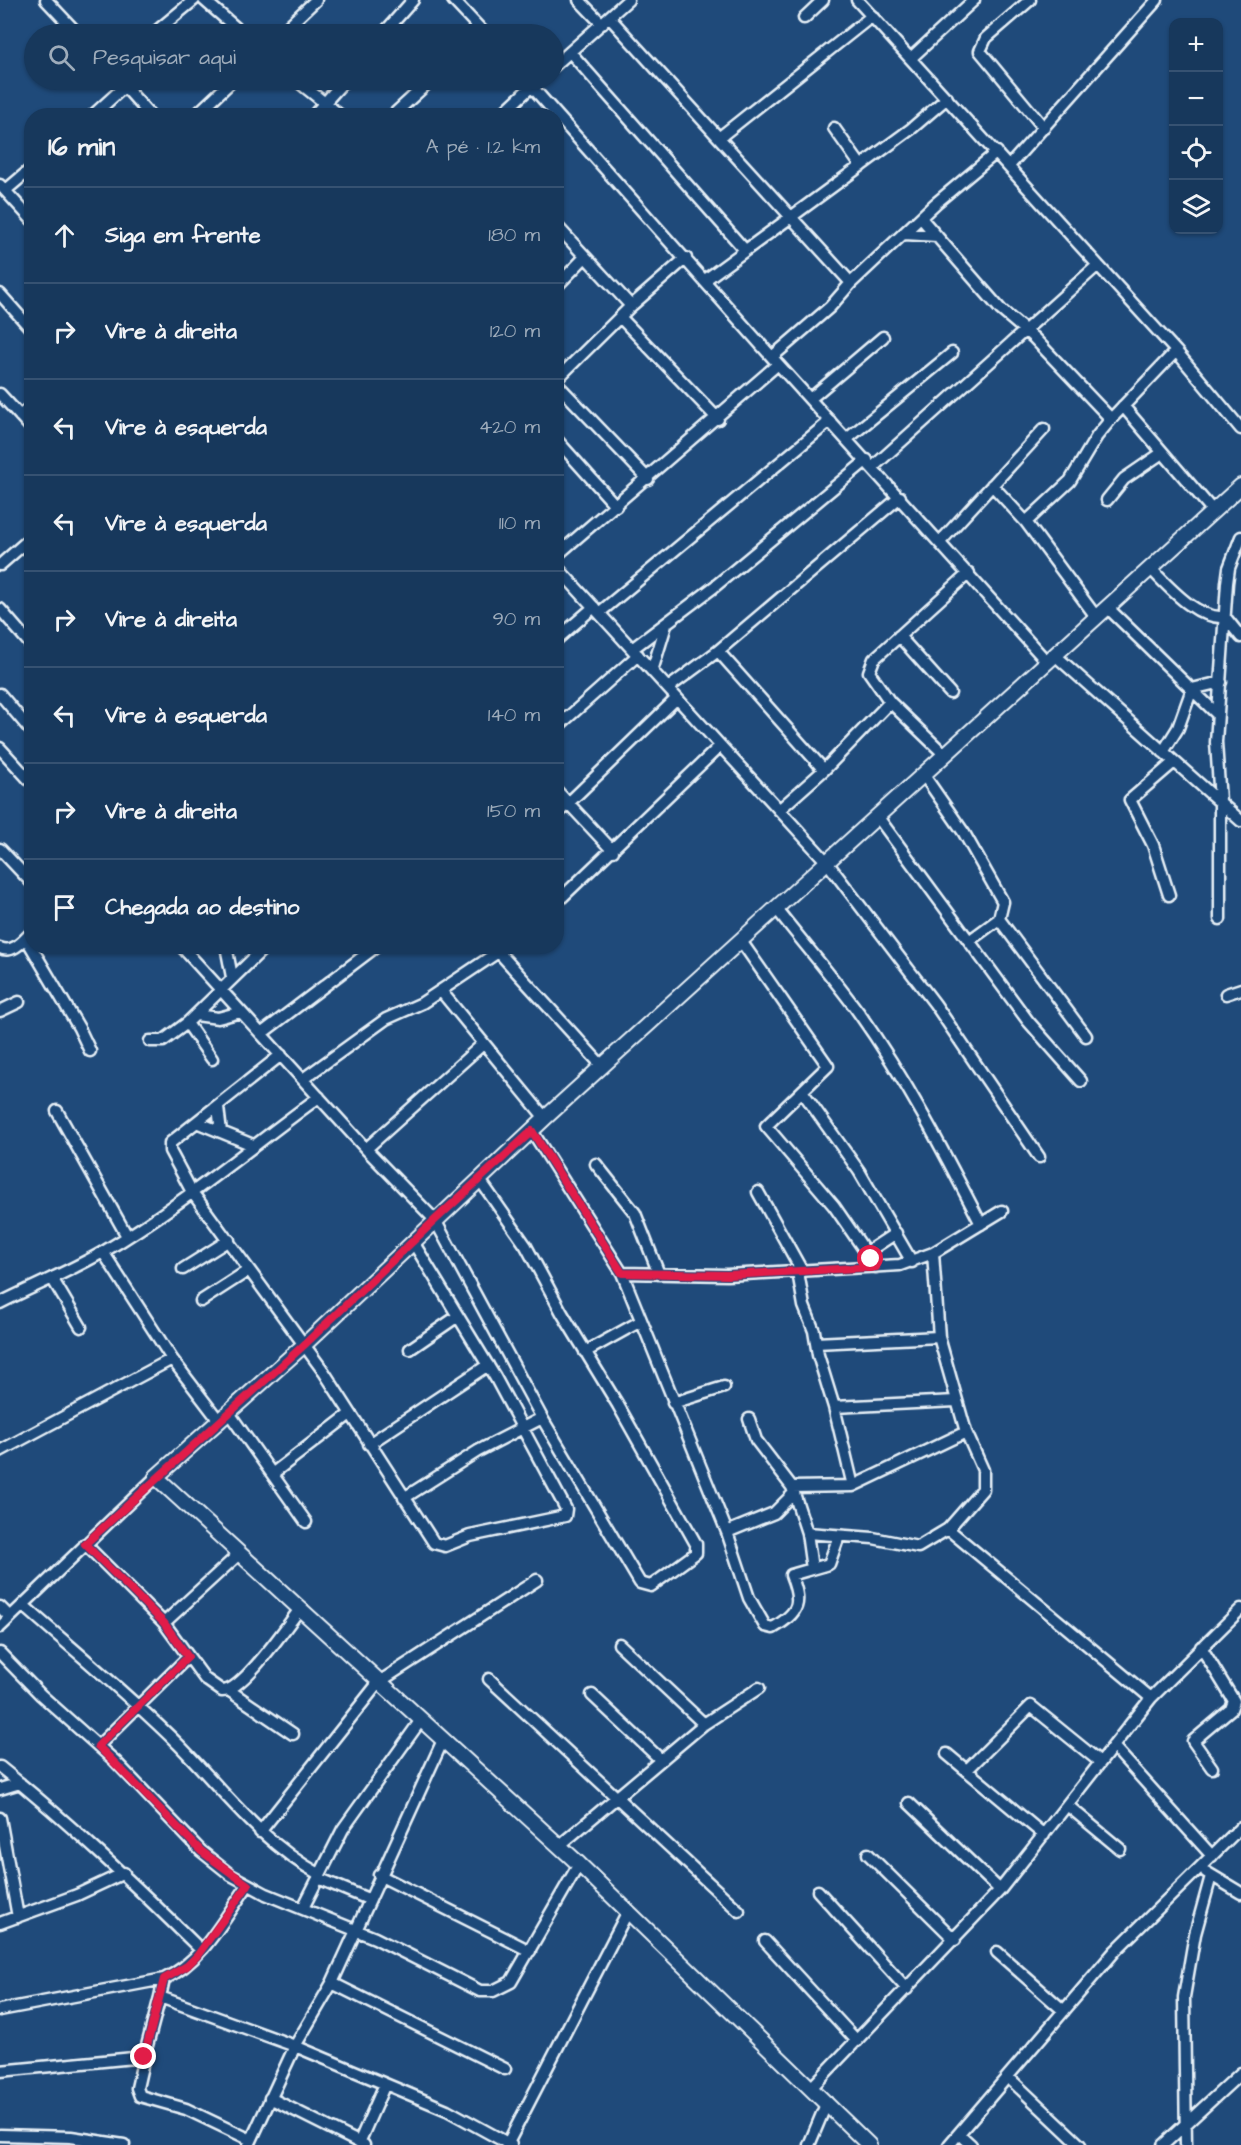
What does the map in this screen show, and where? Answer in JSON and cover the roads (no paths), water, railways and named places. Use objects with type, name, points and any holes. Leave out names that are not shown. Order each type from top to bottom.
[{"type":"street","points":[[46,0],[69,24]]},
{"type":"street","points":[[165,24],[194,0]]},
{"type":"street","points":[[204,0],[232,24]]},
{"type":"street","points":[[291,24],[316,0]]},
{"type":"street","points":[[392,24],[412,0]]},
{"type":"street","points":[[453,0],[474,24]]},
{"type":"street","points":[[579,0],[605,20],[720,136],[851,283]]},
{"type":"street","points":[[564,57],[628,0]]},
{"type":"street","points":[[804,18],[823,0]]},
{"type":"street","points":[[857,0],[1176,351],[1241,429]]},
{"type":"street","points":[[910,58],[974,0]]},
{"type":"street","points":[[1030,0],[986,38],[980,51],[1044,128]]},
{"type":"street","points":[[1009,166],[1157,0]]},
{"type":"street","points":[[720,136],[872,16]]},
{"type":"street","points":[[570,52],[744,249]]},
{"type":"street","points":[[99,108],[116,90]]},
{"type":"street","points":[[128,90],[144,108]]},
{"type":"street","points":[[203,108],[222,90]]},
{"type":"street","points":[[309,90],[331,108]]},
{"type":"street","points":[[320,108],[336,90]]},
{"type":"street","points":[[401,108],[420,90]]},
{"type":"street","points":[[507,108],[524,90]]},
{"type":"street","points":[[540,90],[555,108]]},
{"type":"street","points":[[705,280],[744,249],[792,217],[912,129],[947,98]]},
{"type":"street","points":[[564,118],[775,361],[969,573],[1052,659],[1241,821]]},
{"type":"street","points":[[834,128],[861,166]]},
{"type":"street","points":[[564,549],[718,419],[851,283],[997,152]]},
{"type":"street","points":[[24,174],[3,188],[24,211]]},
{"type":"street","points":[[921,218],[1001,309],[1111,419]]},
{"type":"street","points":[[564,234],[631,306]]},
{"type":"street","points":[[905,234],[937,236]]},
{"type":"street","points":[[564,279],[585,257]]},
{"type":"street","points":[[564,374],[631,306],[686,258]]},
{"type":"street","points":[[564,720],[666,625],[870,464],[1098,265]]},
{"type":"street","points":[[0,294],[24,321]]},
{"type":"street","points":[[620,317],[718,419]]},
{"type":"street","points":[[810,399],[883,338]]},
{"type":"street","points":[[1026,522],[1045,507],[1070,481],[1111,419],[1176,351]]},
{"type":"street","points":[[847,439],[952,353]]},
{"type":"street","points":[[564,390],[648,479]]},
{"type":"street","points":[[0,394],[24,420]]},
{"type":"street","points":[[1123,406],[1213,511]]},
{"type":"street","points":[[20,416],[24,412]]},
{"type":"street","points":[[564,634],[830,421]]},
{"type":"street","points":[[940,542],[1044,429]]},
{"type":"street","points":[[564,448],[616,506]]},
{"type":"street","points":[[1107,500],[1124,480],[1162,453]]},
{"type":"street","points":[[992,485],[1026,522],[1097,618]]},
{"type":"street","points":[[0,1627],[156,1477],[304,1345],[545,1118],[603,1068],[826,861],[1241,486]]},
{"type":"street","points":[[668,688],[718,651],[900,497]]},
{"type":"street","points":[[1220,919],[1220,801],[1216,742],[1229,568],[1241,537]]},
{"type":"street","points":[[0,564],[24,544]]},
{"type":"street","points":[[1151,569],[1189,603],[1210,616],[1225,617],[1241,637]]},
{"type":"street","points":[[945,755],[890,702],[871,677],[870,667],[874,659],[969,573]]},
{"type":"street","points":[[564,575],[826,861],[935,1004],[1039,1158]]},
{"type":"street","points":[[1108,608],[1218,715]]},
{"type":"street","points":[[0,609],[24,636]]},
{"type":"street","points":[[652,671],[666,625]]},
{"type":"street","points":[[899,636],[950,693]]},
{"type":"street","points":[[718,651],[824,770]]},
{"type":"street","points":[[1192,689],[1221,682]]},
{"type":"street","points":[[1163,752],[1178,728],[1192,689]]},
{"type":"street","points":[[0,694],[24,722]]},
{"type":"street","points":[[564,808],[677,698]]},
{"type":"street","points":[[779,810],[824,770],[890,702]]},
{"type":"street","points":[[564,896],[720,746]]},
{"type":"street","points":[[0,748],[24,774]]},
{"type":"street","points":[[1169,895],[1153,845],[1130,800],[1173,763]]},
{"type":"street","points":[[924,774],[964,833],[1003,906],[999,919],[969,940]]},
{"type":"street","points":[[564,799],[613,851]]},
{"type":"street","points":[[877,816],[1028,1021],[1080,1081]]},
{"type":"street","points":[[0,849],[24,874]]},
{"type":"street","points":[[776,908],[858,1011],[888,1056],[949,1160],[981,1224]]},
{"type":"street","points":[[999,919],[1086,1036]]},
{"type":"street","points":[[0,948],[10,950],[24,939]]},
{"type":"street","points":[[741,940],[828,1065],[827,1070],[765,1126],[834,1206],[876,1267]]},
{"type":"street","points":[[39,954],[90,1051]]},
{"type":"street","points":[[188,954],[366,1149],[435,1220],[542,1418],[642,1585],[651,1586],[696,1553],[696,1544],[526,1246],[480,1180]]},
{"type":"street","points":[[228,954],[232,977]]},
{"type":"street","points":[[150,1041],[163,1041],[191,1019],[257,954]]},
{"type":"street","points":[[261,1034],[366,954]]},
{"type":"street","points":[[303,1079],[386,1019],[441,990],[492,954]]},
{"type":"street","points":[[503,954],[603,1068]]},
{"type":"street","points":[[1226,994],[1241,989]]},
{"type":"street","points":[[441,990],[545,1118]]},
{"type":"street","points":[[0,1011],[19,1002]]},
{"type":"street","points":[[191,1019],[218,1018],[241,1012]]},
{"type":"street","points":[[191,1019],[212,1059]]},
{"type":"street","points":[[366,1149],[483,1044]]},
{"type":"street","points":[[281,1055],[199,1123],[170,1143],[169,1147],[192,1192],[304,1345],[432,1541],[441,1545],[470,1536],[565,1516],[566,1509],[523,1427],[413,1242]]},
{"type":"street","points":[[802,1091],[859,1171],[912,1262]]},
{"type":"street","points":[[0,1303],[103,1252],[192,1192],[319,1098]]},
{"type":"street","points":[[218,1107],[221,1132]]},
{"type":"street","points":[[57,1110],[127,1236]]},
{"type":"street","points":[[199,1123],[254,1145]]},
{"type":"street","points":[[532,1131],[622,1273],[727,1532],[749,1598],[765,1626],[773,1628],[796,1610],[799,1597],[791,1575],[831,1562],[839,1536]]},
{"type":"street","points":[[596,1164],[635,1213],[659,1274]]},
{"type":"street","points":[[758,1192],[800,1271],[804,1306],[834,1407],[853,1486]]},
{"type":"street","points":[[622,1273],[800,1271],[876,1267],[912,1262],[933,1254],[1002,1211]]},
{"type":"street","points":[[867,1252],[896,1233]]},
{"type":"street","points":[[183,1269],[229,1240]]},
{"type":"street","points":[[103,1252],[172,1359],[272,1474],[306,1522]]},
{"type":"street","points":[[807,1533],[873,1538],[918,1547],[948,1529],[980,1494],[985,1483],[983,1470],[966,1432],[956,1401],[939,1337],[933,1254]]},
{"type":"street","points":[[201,1301],[249,1269]]},
{"type":"street","points":[[52,1278],[81,1327]]},
{"type":"street","points":[[410,1349],[458,1316]]},
{"type":"street","points":[[585,1352],[640,1321]]},
{"type":"street","points":[[816,1343],[939,1337]]},
{"type":"street","points":[[0,1451],[172,1359]]},
{"type":"street","points":[[369,1444],[488,1365]]},
{"type":"street","points":[[495,1377],[512,1365]]},
{"type":"street","points":[[673,1403],[724,1387]]},
{"type":"street","points":[[834,1407],[956,1401]]},
{"type":"street","points":[[272,1474],[351,1414]]},
{"type":"street","points":[[404,1498],[469,1456],[542,1418]]},
{"type":"street","points":[[749,1419],[756,1440],[793,1490],[807,1533],[812,1569]]},
{"type":"street","points":[[727,1532],[774,1513],[793,1490],[853,1486],[966,1432]]},
{"type":"street","points":[[156,1477],[579,1864],[627,1913],[812,2087],[869,2145]]},
{"type":"street","points":[[948,1529],[1151,1698]]},
{"type":"street","points":[[85,1544],[164,1623],[214,1688],[222,1691],[230,1690],[243,1679],[300,1609]]},
{"type":"street","points":[[164,1623],[239,1554]]},
{"type":"street","points":[[260,1832],[379,1682],[537,1580]]},
{"type":"street","points":[[23,1605],[179,1745],[260,1832],[319,1876],[368,1899]]},
{"type":"street","points":[[0,1607],[10,1617]]},
{"type":"street","points":[[812,2087],[955,1940],[1000,1890],[1151,1698],[1241,1609]]},
{"type":"street","points":[[619,1644],[704,1724]]},
{"type":"street","points":[[1201,1647],[1234,1701],[1231,1709],[1193,1742],[1212,1768]]},
{"type":"street","points":[[0,1653],[41,1695],[98,1746],[201,1851],[248,1885],[402,1950],[480,1991],[493,1991],[506,1986],[530,1951],[579,1864]]},
{"type":"street","points":[[98,1746],[139,1709],[188,1657]]},
{"type":"street","points":[[489,1679],[739,1911]]},
{"type":"street","points":[[559,1846],[704,1724],[759,1688]]},
{"type":"street","points":[[230,1690],[293,1734]]},
{"type":"street","points":[[592,1695],[660,1759]]},
{"type":"street","points":[[967,1770],[1031,1706],[1100,1762]]},
{"type":"street","points":[[303,1908],[343,1829],[422,1720]]},
{"type":"street","points":[[164,1979],[137,2088],[140,2096],[186,2109],[250,2143],[295,2046],[332,1983],[354,1929],[443,1740]]},
{"type":"street","points":[[1113,1746],[1212,1856]]},
{"type":"street","points":[[947,1754],[1044,1835]]},
{"type":"street","points":[[0,1767],[124,1873],[201,1950]]},
{"type":"street","points":[[0,1789],[20,1783]]},
{"type":"street","points":[[909,1803],[1000,1890]]},
{"type":"street","points":[[1067,1805],[1120,1849]]},
{"type":"street","points":[[0,1818],[18,1917]]},
{"type":"street","points":[[949,2145],[1115,1951],[1241,1827]]},
{"type":"street","points":[[868,1854],[955,1940]]},
{"type":"street","points":[[1201,1868],[1210,1876],[1241,1893]]},
{"type":"street","points":[[0,1923],[77,1895],[124,1873]]},
{"type":"street","points":[[379,1875],[530,1951]]},
{"type":"street","points":[[1186,2145],[1188,2122],[1185,1998],[1195,1934],[1210,1876]]},
{"type":"street","points":[[0,2010],[164,1979],[187,1966],[248,1885]]},
{"type":"street","points":[[818,1892],[907,1989]]},
{"type":"street","points":[[160,1997],[295,2046],[447,2110],[509,2144],[627,1913]]},
{"type":"street","points":[[765,1941],[856,2041]]},
{"type":"street","points":[[997,1952],[1064,2011]]},
{"type":"street","points":[[332,1983],[505,2069]]},
{"type":"street","points":[[0,2071],[144,2057]]},
{"type":"street","points":[[1163,2145],[1241,2073]]},
{"type":"street","points":[[1008,2077],[1080,2145]]},
{"type":"street","points":[[270,2098],[361,2144],[385,2084]]},
{"type":"street","points":[[808,2145],[827,2102]]},
{"type":"street","points":[[959,2134],[971,2145]]},
{"type":"street","points":[[0,2135],[72,2138],[124,2145]]}]
